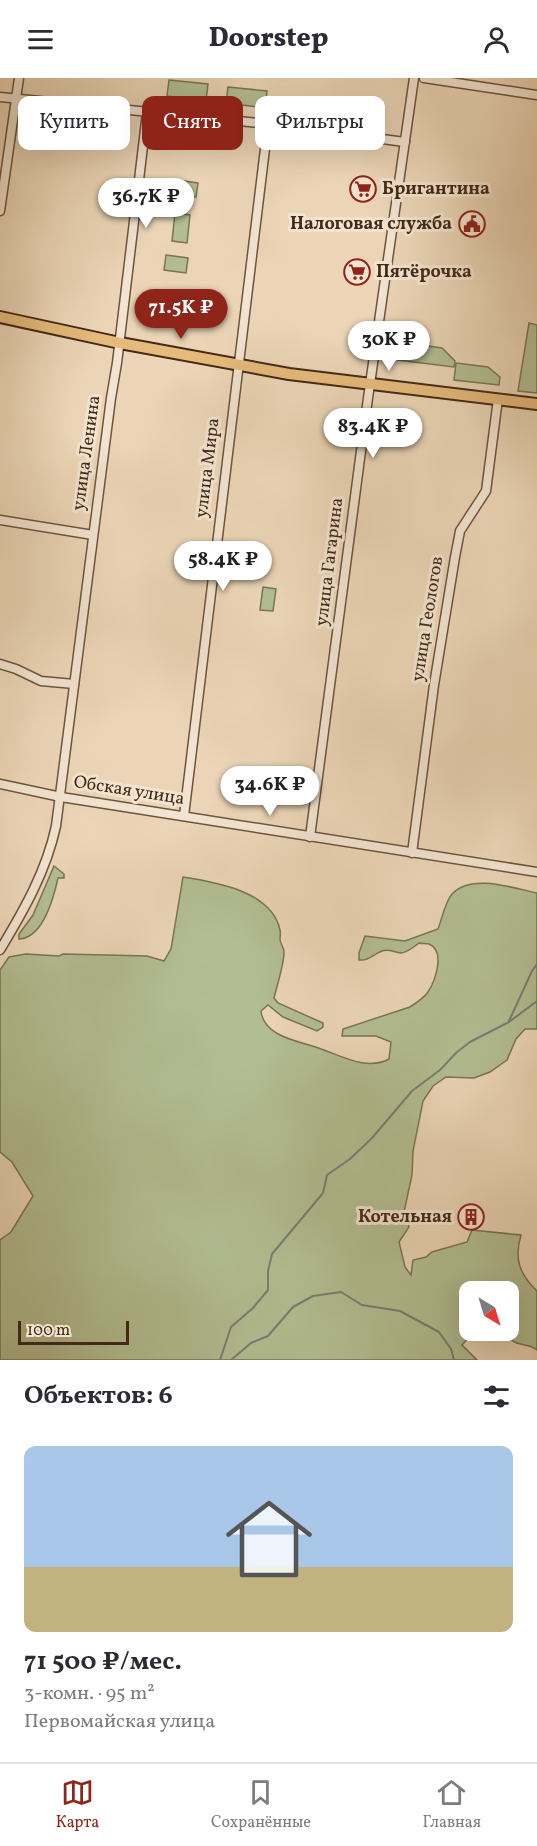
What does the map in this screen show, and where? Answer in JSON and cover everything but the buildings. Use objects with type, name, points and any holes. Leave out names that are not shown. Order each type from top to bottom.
[{"type":"main road","points":[[0,317],[120,343],[289,374],[537,404]]},
{"type":"street","points":[[0,211],[19,78]]},
{"type":"street","name":"улица Гагарина","points":[[310,837],[370,385],[414,78]]},
{"type":"street","points":[[424,78],[537,95]]},
{"type":"street","points":[[0,97],[142,112]]},
{"type":"street","points":[[385,139],[405,142]]},
{"type":"street","name":"улица Ленина","points":[[0,950],[46,864],[61,797],[143,150]]},
{"type":"street","name":"улица Мира","points":[[184,816],[265,150]]},
{"type":"street","name":"улица Геологов","points":[[412,853],[434,685],[455,557],[460,531],[486,491],[498,399]]},
{"type":"street","points":[[0,520],[93,535]]},
{"type":"street","points":[[0,664],[41,681],[74,684]]},
{"type":"street","name":"Обская улица","points":[[0,784],[61,797],[537,872]]},
{"type":"green space","points":[[169,80],[208,84],[207,96],[167,96]]},
{"type":"green space","points":[[228,87],[267,91],[266,96],[255,96],[255,107],[243,105],[243,96],[227,96]]},
{"type":"green space","points":[[177,180],[198,183],[196,197],[175,195]]},
{"type":"green space","points":[[175,213],[190,215],[187,243],[172,241]]},
{"type":"green space","points":[[166,255],[188,258],[186,273],[164,270]]},
{"type":"green space","points":[[529,323],[537,325],[537,393],[518,391]]},
{"type":"green space","points":[[400,342],[442,348],[455,361],[454,367],[398,360]]},
{"type":"green space","points":[[456,363],[488,367],[500,377],[499,385],[454,380]]},
{"type":"green space","points":[[263,587],[276,589],[273,611],[260,610]]},
{"type":"green space","points":[[54,866],[64,874],[64,878],[58,878],[54,895],[41,924],[35,932],[19,939],[19,934],[33,915]]},
{"type":"green space","points":[[183,877],[226,886],[254,897],[275,917],[280,931],[280,941],[284,952],[274,998],[278,1003],[323,1023],[323,1027],[317,1031],[283,1017],[268,1005],[261,1011],[269,1027],[276,1033],[294,1041],[355,1061],[381,1062],[389,1059],[391,1042],[376,1036],[342,1036],[343,1029],[410,1007],[417,1002],[431,987],[438,959],[434,948],[429,944],[419,943],[404,952],[385,950],[368,959],[359,960],[365,936],[405,941],[438,929],[452,894],[470,884],[493,884],[537,893],[537,1029],[525,1029],[516,1039],[507,1060],[490,1072],[474,1078],[446,1077],[433,1086],[423,1101],[404,1212],[409,1227],[399,1242],[405,1267],[411,1275],[413,1260],[467,1242],[472,1230],[521,1235],[518,1258],[522,1272],[537,1291],[537,1350],[512,1341],[519,1341],[519,1281],[459,1281],[459,1341],[466,1341],[462,1345],[477,1360],[0,1360],[0,1240],[11,1232],[33,1196],[12,1162],[0,1152],[0,970],[9,957],[26,954],[147,956],[164,961],[171,949]]},
{"type":"waterway","points":[[509,1021],[537,964]]},
{"type":"waterway","points":[[220,1360],[231,1327],[253,1308],[268,1290],[268,1271],[272,1254],[323,1193],[327,1175],[350,1159],[372,1138],[412,1091],[440,1070],[457,1052],[470,1042],[509,1022],[537,1001]]},
{"type":"waterway","points":[[231,1360],[251,1343],[268,1336],[293,1307],[313,1296],[341,1292],[362,1305],[400,1311],[439,1332],[451,1349],[454,1360]]},
{"type":"place","name":"Бригантина","points":[[363,189]]},
{"type":"place","name":"Налоговая служба","points":[[472,224]]},
{"type":"place","name":"Пятёрочка","points":[[357,272]]},
{"type":"place","name":"Котельная","points":[[471,1217]]}]
